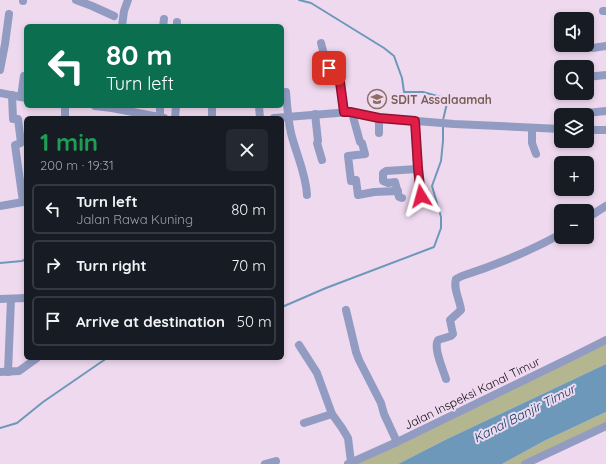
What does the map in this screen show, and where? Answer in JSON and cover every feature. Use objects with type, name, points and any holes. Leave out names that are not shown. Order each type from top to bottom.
[{"type":"street","points":[[76,0],[114,16]]},
{"type":"street","points":[[122,24],[124,11],[128,0]]},
{"type":"street","points":[[0,70],[2,47],[9,14]]},
{"type":"street","points":[[321,43],[327,66],[340,82],[348,112],[360,142],[362,143],[365,154],[348,156],[351,181],[356,180],[358,196],[374,192],[400,194],[395,182],[388,183],[384,181],[382,176],[384,172],[418,168]]},
{"type":"street","points":[[594,48],[606,46]]},
{"type":"street","points":[[594,76],[606,75]]},
{"type":"street","points":[[0,93],[24,98],[24,76]]},
{"type":"street","points":[[286,92],[291,133],[305,180],[307,195]]},
{"type":"street","points":[[0,206],[23,202],[15,144],[21,143],[18,119],[12,120],[12,95]]},
{"type":"street","points":[[117,108],[153,116]]},
{"type":"street","points":[[594,112],[606,110]]},
{"type":"street","points":[[284,117],[348,112],[379,118],[415,121],[554,129]]},
{"type":"street","points":[[314,114],[318,141],[317,143],[322,160]]},
{"type":"street","points":[[379,118],[379,133]]},
{"type":"street","points":[[415,121],[421,196]]},
{"type":"street","points":[[532,128],[532,142],[536,154]]},
{"type":"street","points":[[594,130],[606,130]]},
{"type":"street","points":[[594,214],[606,206]]},
{"type":"street","points":[[446,379],[436,343],[438,340],[451,336],[450,320],[461,310],[456,290],[456,279],[530,249],[554,237]]},
{"type":"street","points":[[11,298],[4,372],[19,371],[34,360]]},
{"type":"street","points":[[0,299],[24,298]]},
{"type":"street","points":[[346,310],[359,360],[381,402],[384,414],[397,442]]},
{"type":"street","name":"Jalan Inspeksi Kanal Timur","points":[[350,463],[572,358],[606,340]]},
{"type":"street","points":[[299,345],[317,372],[332,414],[348,438],[350,463]]},
{"type":"street","points":[[304,423],[332,414]]},
{"type":"street","points":[[525,464],[606,426]]},
{"type":"street","points":[[266,464],[276,461]]},
{"type":"green space","points":[[606,340],[606,364],[447,439],[398,464],[350,464]]},
{"type":"green space","points":[[606,412],[606,426],[525,464],[502,464],[544,441]]},
{"type":"water","name":"Kanal Banjir Timur","points":[[606,364],[606,412],[544,441],[502,464],[398,464],[447,439]]},
{"type":"waterway","points":[[299,0],[311,3],[384,48],[394,56],[402,78],[404,92],[423,92],[448,99],[443,120]]},
{"type":"waterway","points":[[284,306],[326,288],[434,247],[441,228],[441,217],[432,186],[441,161],[443,125]]},
{"type":"waterway","points":[[0,263],[24,260]]},
{"type":"waterway","points":[[0,428],[17,423],[43,402],[104,360]]},
{"type":"place","name":"SDIT Assalaamah","points":[[377,99]]},
{"type":"route","points":[[329,68],[340,82],[344,112],[379,118],[415,121],[421,196]]}]
